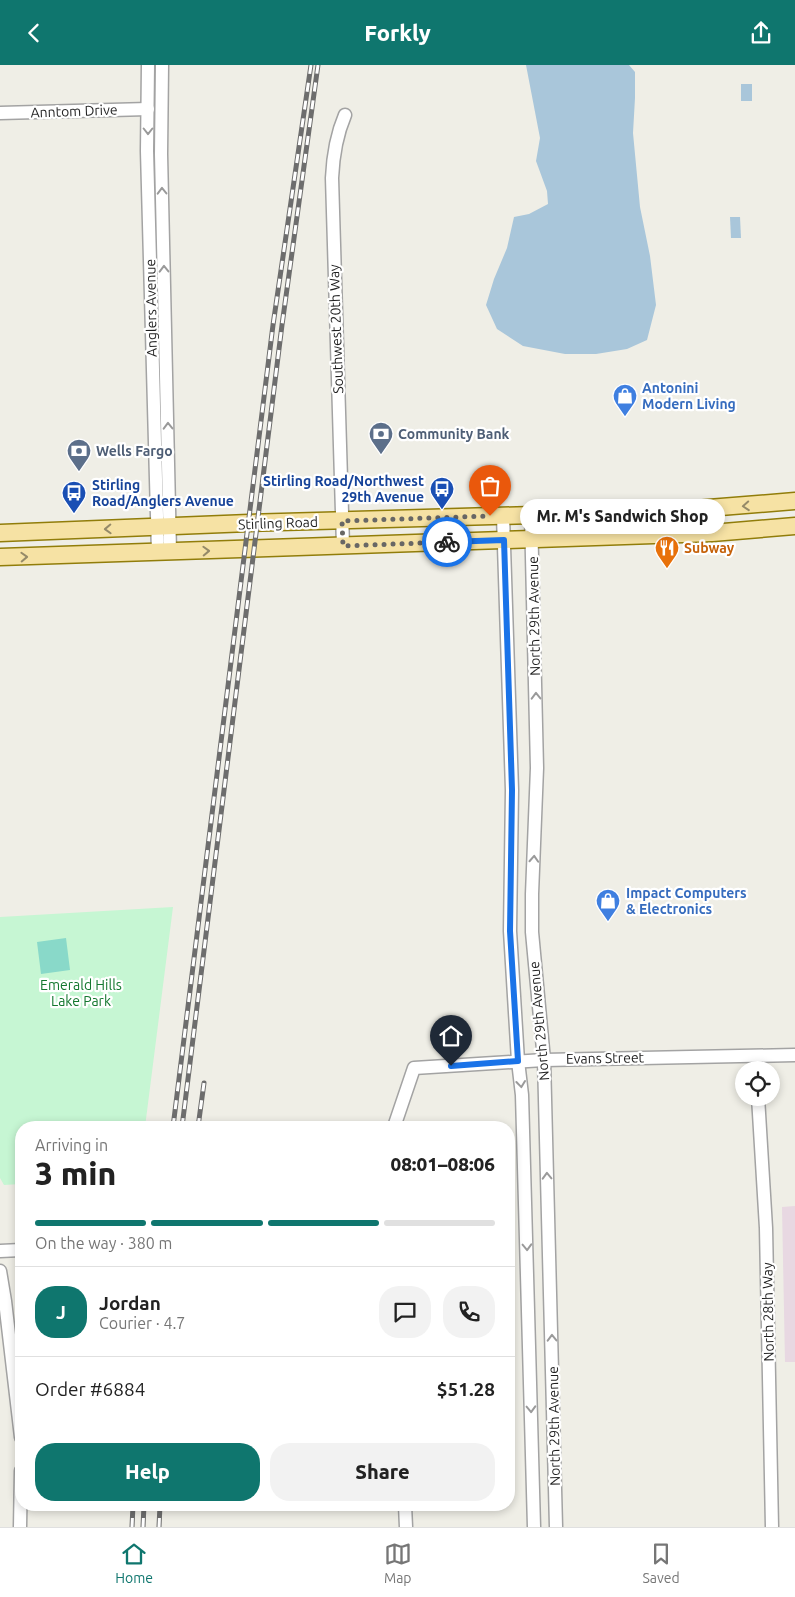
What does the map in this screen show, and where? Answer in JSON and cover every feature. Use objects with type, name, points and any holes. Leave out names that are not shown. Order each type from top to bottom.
[{"type":"main road","name":"Stirling Road","points":[[0,533],[670,511],[795,501]]},
{"type":"main road","name":"Stirling Road","points":[[0,557],[712,533],[795,526]]},
{"type":"street","name":"Anglers Avenue","points":[[148,65],[149,211],[164,527]]},
{"type":"street","name":"Anglers Avenue","points":[[162,65],[164,552]]},
{"type":"street","name":"Anntom Drive","points":[[0,113],[148,109]]},
{"type":"street","name":"Southwest 20th Way","points":[[343,546],[332,179],[338,131],[345,115]]},
{"type":"street","points":[[149,211],[160,220],[163,229]]},
{"type":"street","name":"North 29th Avenue","points":[[530,515],[537,768],[532,932],[544,1060],[556,1527]]},
{"type":"street","name":"North 29th Avenue","points":[[504,516],[512,790],[510,931],[522,1105],[534,1527]]},
{"type":"street","name":"Evans Street","points":[[395,1121],[414,1068],[544,1060],[795,1055]]},
{"type":"street","points":[[754,1056],[755,1061]]},
{"type":"street","name":"North 28th Way","points":[[759,1106],[766,1227],[772,1527]]},
{"type":"street","points":[[0,1251],[15,1250]]},
{"type":"street","points":[[0,1271],[6,1352],[15,1378]]},
{"type":"street","points":[[20,1511],[20,1527]]},
{"type":"street","points":[[405,1511],[406,1527]]},
{"type":"shaded area","points":[[526,65],[629,65],[635,72],[633,133],[640,207],[650,256],[656,305],[647,340],[627,349],[596,354],[565,354],[523,346],[497,329],[486,305],[507,248],[514,217],[529,214],[548,204],[547,191],[536,161],[540,138]]},
{"type":"shaded area","points":[[741,84],[752,84],[752,101],[741,101]]},
{"type":"shaded area","points":[[730,217],[740,217],[741,238],[731,238]]},
{"type":"shaded area","points":[[66,938],[70,970],[41,974],[37,942]]},
{"type":"shaded area","points":[[795,1206],[795,1362],[785,1362],[782,1207]]},
{"type":"green space","name":"Emerald Hills Lake Park","points":[[173,907],[146,1121],[15,1121],[15,1184],[4,1185],[0,1178],[0,917]]},
{"type":"railway","points":[[174,1121],[273,325],[311,65]]},
{"type":"railway","points":[[183,1121],[282,325],[318,65]]},
{"type":"railway","points":[[199,1121],[204,1083]]},
{"type":"railway","points":[[132,1527],[133,1511]]},
{"type":"railway","points":[[143,1527],[144,1511]]},
{"type":"railway","points":[[159,1527],[160,1511]]},
{"type":"way so far","points":[[447,542],[343,546],[342,521],[490,516]]},
{"type":"place","name":"Antonini Modern Living","points":[[625,417]]},
{"type":"place","name":"Community Bank","points":[[381,455]]},
{"type":"place","name":"Wells Fargo","points":[[79,472]]},
{"type":"place","name":"Stirling Road/Northwest 29th Avenue","points":[[442,510]]},
{"type":"place","name":"Stirling Road/Anglers Avenue","points":[[74,514]]},
{"type":"place","name":"Mr. M's Sandwich Shop","points":[[490,516]]},
{"type":"place","name":"Subway","points":[[667,569]]},
{"type":"place","name":"Impact Computers & Electronics","points":[[608,922]]},
{"type":"route","points":[[447,542],[504,540],[512,790],[510,931],[518,1061],[451,1066]]}]
